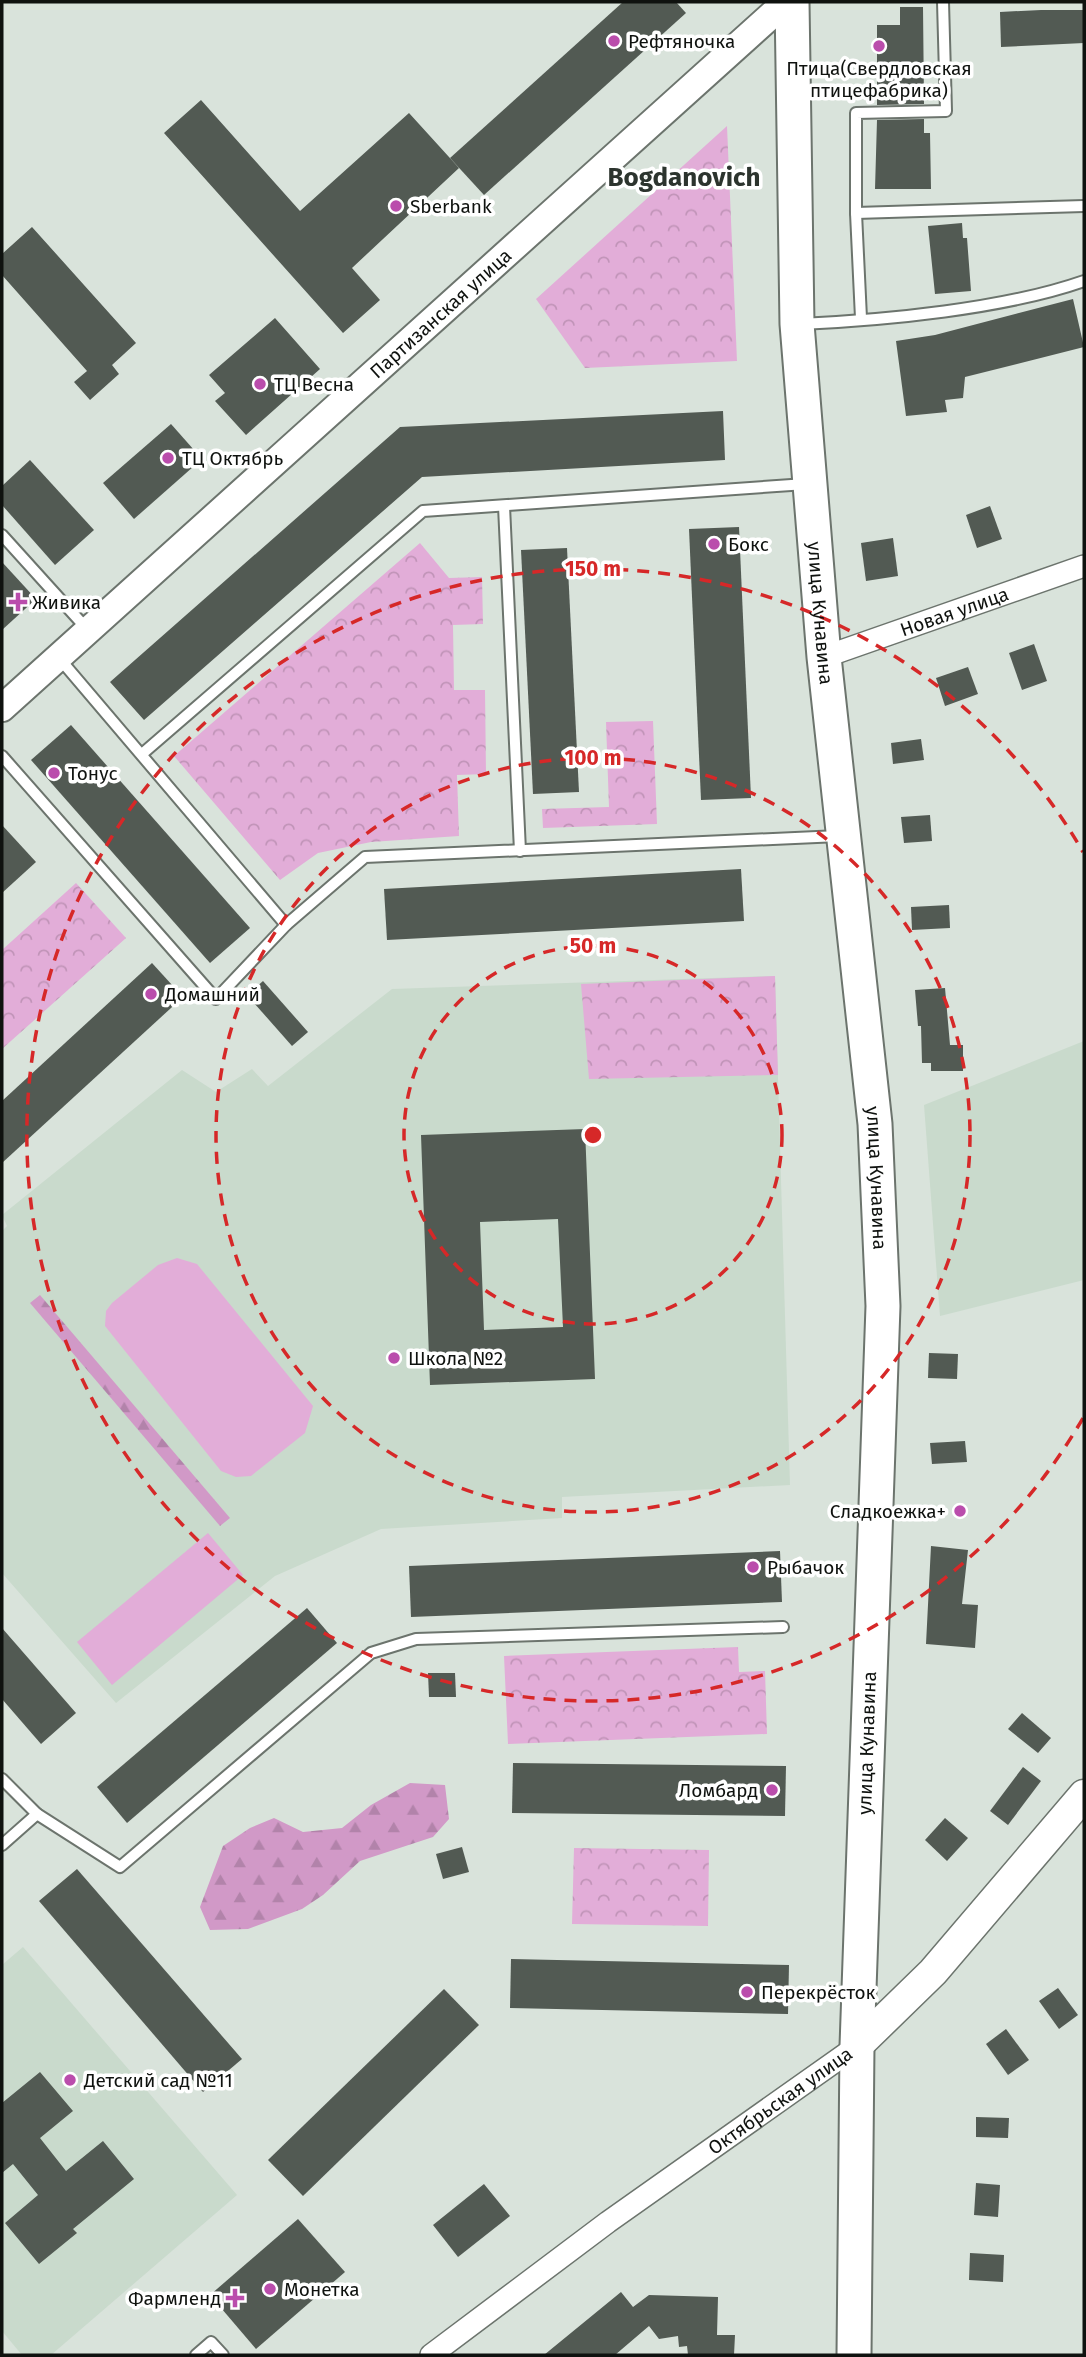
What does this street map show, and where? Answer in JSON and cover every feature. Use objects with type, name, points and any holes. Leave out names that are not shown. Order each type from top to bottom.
[{"type":"main road","name":"улица Кунавина","points":[[792,2],[797,324],[824,657],[875,1124],[883,1306],[857,2046],[854,2355]]},
{"type":"main road","name":"Октябрьская улица","points":[[857,2046],[933,1972],[1084,1795]]},
{"type":"street","name":"Партизанская улица","points":[[2,708],[786,2]]},
{"type":"street","name":"Новая улица","points":[[824,657],[1084,566]]},
{"type":"street","name":"Октябрьская улица","points":[[431,2355],[608,2222],[857,2046]]},
{"type":"lane","points":[[861,318],[856,213],[856,113],[946,111],[943,2]]},
{"type":"lane","points":[[856,213],[1084,206]]},
{"type":"lane","points":[[797,324],[990,303],[1059,290],[1084,281]]},
{"type":"lane","points":[[142,754],[423,511],[809,484]]},
{"type":"lane","points":[[504,506],[520,850]]},
{"type":"lane","points":[[2,535],[89,631]]},
{"type":"lane","points":[[59,658],[286,925]]},
{"type":"lane","points":[[2,756],[216,999],[286,925],[365,857],[845,836]]},
{"type":"lane","points":[[2,1779],[37,1814],[120,1867],[372,1653],[416,1639],[783,1627]]},
{"type":"lane","points":[[2,1845],[37,1814]]},
{"type":"lane","points":[[196,2355],[211,2342],[223,2355]]},
{"type":"shaded area","name":"Школа №2","points":[[775,976],[790,1485],[562,1497],[562,1518],[381,1529],[275,1576],[116,1703],[2,1573],[2,1231],[7,1226],[2,1215],[182,1070],[216,1092],[252,1069],[268,1086],[392,989]]},
{"type":"shaded area","points":[[1084,1041],[1084,1280],[940,1316],[924,1105]]},
{"type":"shaded area","name":"Детский сад №11","points":[[23,1947],[237,2195],[51,2355],[22,2355],[2,2331],[2,1965]]},
{"type":"green space","points":[[727,126],[737,361],[585,368],[536,299]]},
{"type":"green space","points":[[420,543],[449,578],[482,577],[483,624],[453,625],[454,690],[485,690],[486,774],[457,775],[459,836],[371,842],[318,853],[280,880],[174,756]]},
{"type":"green space","points":[[653,721],[657,824],[543,828],[542,809],[609,807],[606,722]]},
{"type":"green space","points":[[76,883],[126,938],[2,1049],[2,950]]},
{"type":"green space","points":[[775,976],[778,1075],[589,1079],[581,984]]},
{"type":"green space","points":[[177,1258],[197,1264],[313,1406],[305,1433],[251,1476],[236,1477],[221,1471],[105,1326],[106,1311],[112,1303],[158,1265]]},
{"type":"green space","points":[[40,1295],[230,1518],[220,1526],[30,1303]]},
{"type":"green space","points":[[208,1533],[243,1575],[112,1685],[77,1642]]},
{"type":"green space","points":[[738,1647],[739,1672],[765,1671],[767,1734],[508,1744],[504,1656]]},
{"type":"green space","points":[[410,1783],[445,1785],[449,1819],[433,1837],[360,1861],[323,1895],[302,1909],[248,1929],[210,1930],[200,1907],[223,1846],[250,1828],[274,1818],[303,1832],[342,1828],[371,1805]]},
{"type":"green space","points":[[574,1848],[709,1850],[708,1926],[572,1924]]},
{"type":"building","points":[[623,2],[676,2],[686,13],[484,195],[450,158]]},
{"type":"building","points":[[900,7],[923,7],[924,104],[877,105],[877,25],[900,25]]},
{"type":"building","points":[[1084,10],[1084,43],[1001,47],[1000,12]]},
{"type":"building","points":[[201,100],[300,211],[409,113],[459,168],[352,268],[380,300],[343,333],[164,133]]},
{"type":"building","points":[[924,119],[924,133],[930,133],[931,189],[875,189],[877,120]]},
{"type":"building","points":[[962,223],[963,238],[967,238],[971,291],[935,294],[928,226]]},
{"type":"building","points":[[32,227],[136,343],[112,365],[119,374],[90,400],[74,382],[87,371],[2,275],[2,254]]},
{"type":"building","points":[[1073,299],[1084,347],[965,377],[963,398],[945,400],[947,412],[906,416],[896,341],[935,335]]},
{"type":"building","name":"ТЦ Весна","points":[[275,318],[320,369],[246,435],[215,401],[225,393],[209,375]]},
{"type":"building","points":[[723,411],[725,460],[422,477],[144,720],[110,682],[400,427]]},
{"type":"building","points":[[171,424],[202,459],[134,519],[103,483]]},
{"type":"building","points":[[30,460],[94,530],[55,565],[2,505],[2,486]]},
{"type":"building","points":[[990,506],[1002,539],[977,548],[966,515]]},
{"type":"building","points":[[739,527],[751,798],[701,800],[689,529]]},
{"type":"building","points":[[893,538],[898,576],[866,581],[861,543]]},
{"type":"building","points":[[567,548],[579,792],[533,794],[521,550]]},
{"type":"building","points":[[2,562],[36,599],[2,630]]},
{"type":"building","points":[[1034,644],[1047,681],[1022,690],[1009,653]]},
{"type":"building","points":[[968,667],[978,694],[945,706],[936,678]]},
{"type":"building","points":[[71,725],[250,928],[210,963],[31,760]]},
{"type":"building","points":[[921,739],[924,760],[893,764],[891,743]]},
{"type":"building","points":[[930,815],[932,841],[904,843],[901,817]]},
{"type":"building","points":[[2,825],[36,862],[2,893]]},
{"type":"building","points":[[741,869],[744,921],[387,940],[384,889]]},
{"type":"building","points":[[949,905],[950,928],[912,930],[911,907]]},
{"type":"building","points":[[152,963],[183,997],[2,1163],[2,1101]]},
{"type":"building","points":[[263,981],[308,1032],[292,1046],[247,995]]},
{"type":"building","points":[[945,988],[950,1045],[963,1045],[963,1071],[931,1071],[931,1063],[922,1063],[921,1026],[918,1026],[915,990]]},
{"type":"building","points":[[585,1129],[595,1379],[430,1385],[421,1135]],"holes":[[[558,1219],[563,1327],[484,1330],[480,1222]]]},
{"type":"building","points":[[929,1353],[958,1354],[957,1379],[928,1378]]},
{"type":"building","points":[[965,1441],[967,1462],[932,1464],[930,1443]]},
{"type":"building","points":[[931,1546],[968,1550],[962,1604],[978,1605],[975,1648],[926,1644]]},
{"type":"building","points":[[780,1551],[782,1602],[411,1617],[409,1566]]},
{"type":"building","points":[[307,1608],[337,1643],[127,1823],[97,1787]]},
{"type":"building","points":[[2,1628],[76,1713],[41,1744],[2,1699]]},
{"type":"building","points":[[428,1673],[455,1673],[456,1697],[429,1697]]},
{"type":"building","points":[[1022,1713],[1051,1738],[1038,1753],[1008,1729]]},
{"type":"building","points":[[513,1763],[786,1766],[785,1816],[512,1813]]},
{"type":"building","points":[[1023,1767],[1041,1781],[1008,1825],[990,1811]]},
{"type":"building","points":[[945,1818],[968,1838],[947,1861],[925,1840]]},
{"type":"building","points":[[462,1847],[469,1872],[443,1879],[436,1854]]},
{"type":"building","points":[[77,1869],[242,2059],[203,2092],[39,1901]]},
{"type":"building","points":[[511,1959],[789,1965],[788,2014],[510,2008]]},
{"type":"building","points":[[1058,1988],[1078,2015],[1059,2029],[1039,2001]]},
{"type":"building","points":[[444,1989],[479,2025],[303,2196],[268,2160]]},
{"type":"building","points":[[1006,2029],[1029,2060],[1008,2075],[986,2044]]},
{"type":"building","points":[[40,2072],[73,2111],[40,2138],[66,2171],[103,2141],[134,2179],[73,2229],[77,2233],[39,2264],[5,2223],[38,2195],[13,2164],[2,2173],[2,2103]]},
{"type":"building","points":[[976,2117],[1009,2118],[1008,2138],[976,2137]]},
{"type":"building","points":[[976,2183],[1000,2185],[998,2217],[974,2215]]},
{"type":"building","points":[[484,2184],[510,2216],[458,2257],[433,2225]]},
{"type":"building","points":[[298,2219],[345,2272],[256,2349],[210,2295]]},
{"type":"building","points":[[970,2253],[1004,2255],[1003,2282],[969,2280]]},
{"type":"building","points":[[621,2292],[633,2307],[649,2295],[718,2297],[717,2335],[735,2335],[734,2355],[688,2355],[687,2346],[679,2347],[678,2336],[659,2339],[649,2326],[615,2355],[544,2355]]},
{"type":"place","name":"Рефтяночка","points":[[614,41]]},
{"type":"place","name":"Птица(Свердловская птицефабрика)","points":[[879,46]]},
{"type":"place","name":"Sberbank","points":[[396,206]]},
{"type":"place","name":"ТЦ Весна","points":[[260,384]]},
{"type":"place","name":"ТЦ Октябрь","points":[[168,458]]},
{"type":"place","name":"Бокс","points":[[714,544]]},
{"type":"place","name":"Живика","points":[[18,602]]},
{"type":"place","name":"Тонус","points":[[54,773]]},
{"type":"place","name":"Домашний","points":[[151,994]]},
{"type":"place","name":"Школа №2","points":[[394,1358]]},
{"type":"place","name":"Сладкоежка+","points":[[960,1511]]},
{"type":"place","name":"Рыбачок","points":[[753,1567]]},
{"type":"place","name":"Ломбард","points":[[772,1790]]},
{"type":"place","name":"Перекрёсток","points":[[747,1992]]},
{"type":"place","name":"Детский сад №11","points":[[70,2080]]},
{"type":"place","name":"Монетка","points":[[270,2289]]},
{"type":"place","name":"Фармленд","points":[[235,2298]]},
{"type":"district","name":"Bogdanovich","points":[[684,177]]}]
